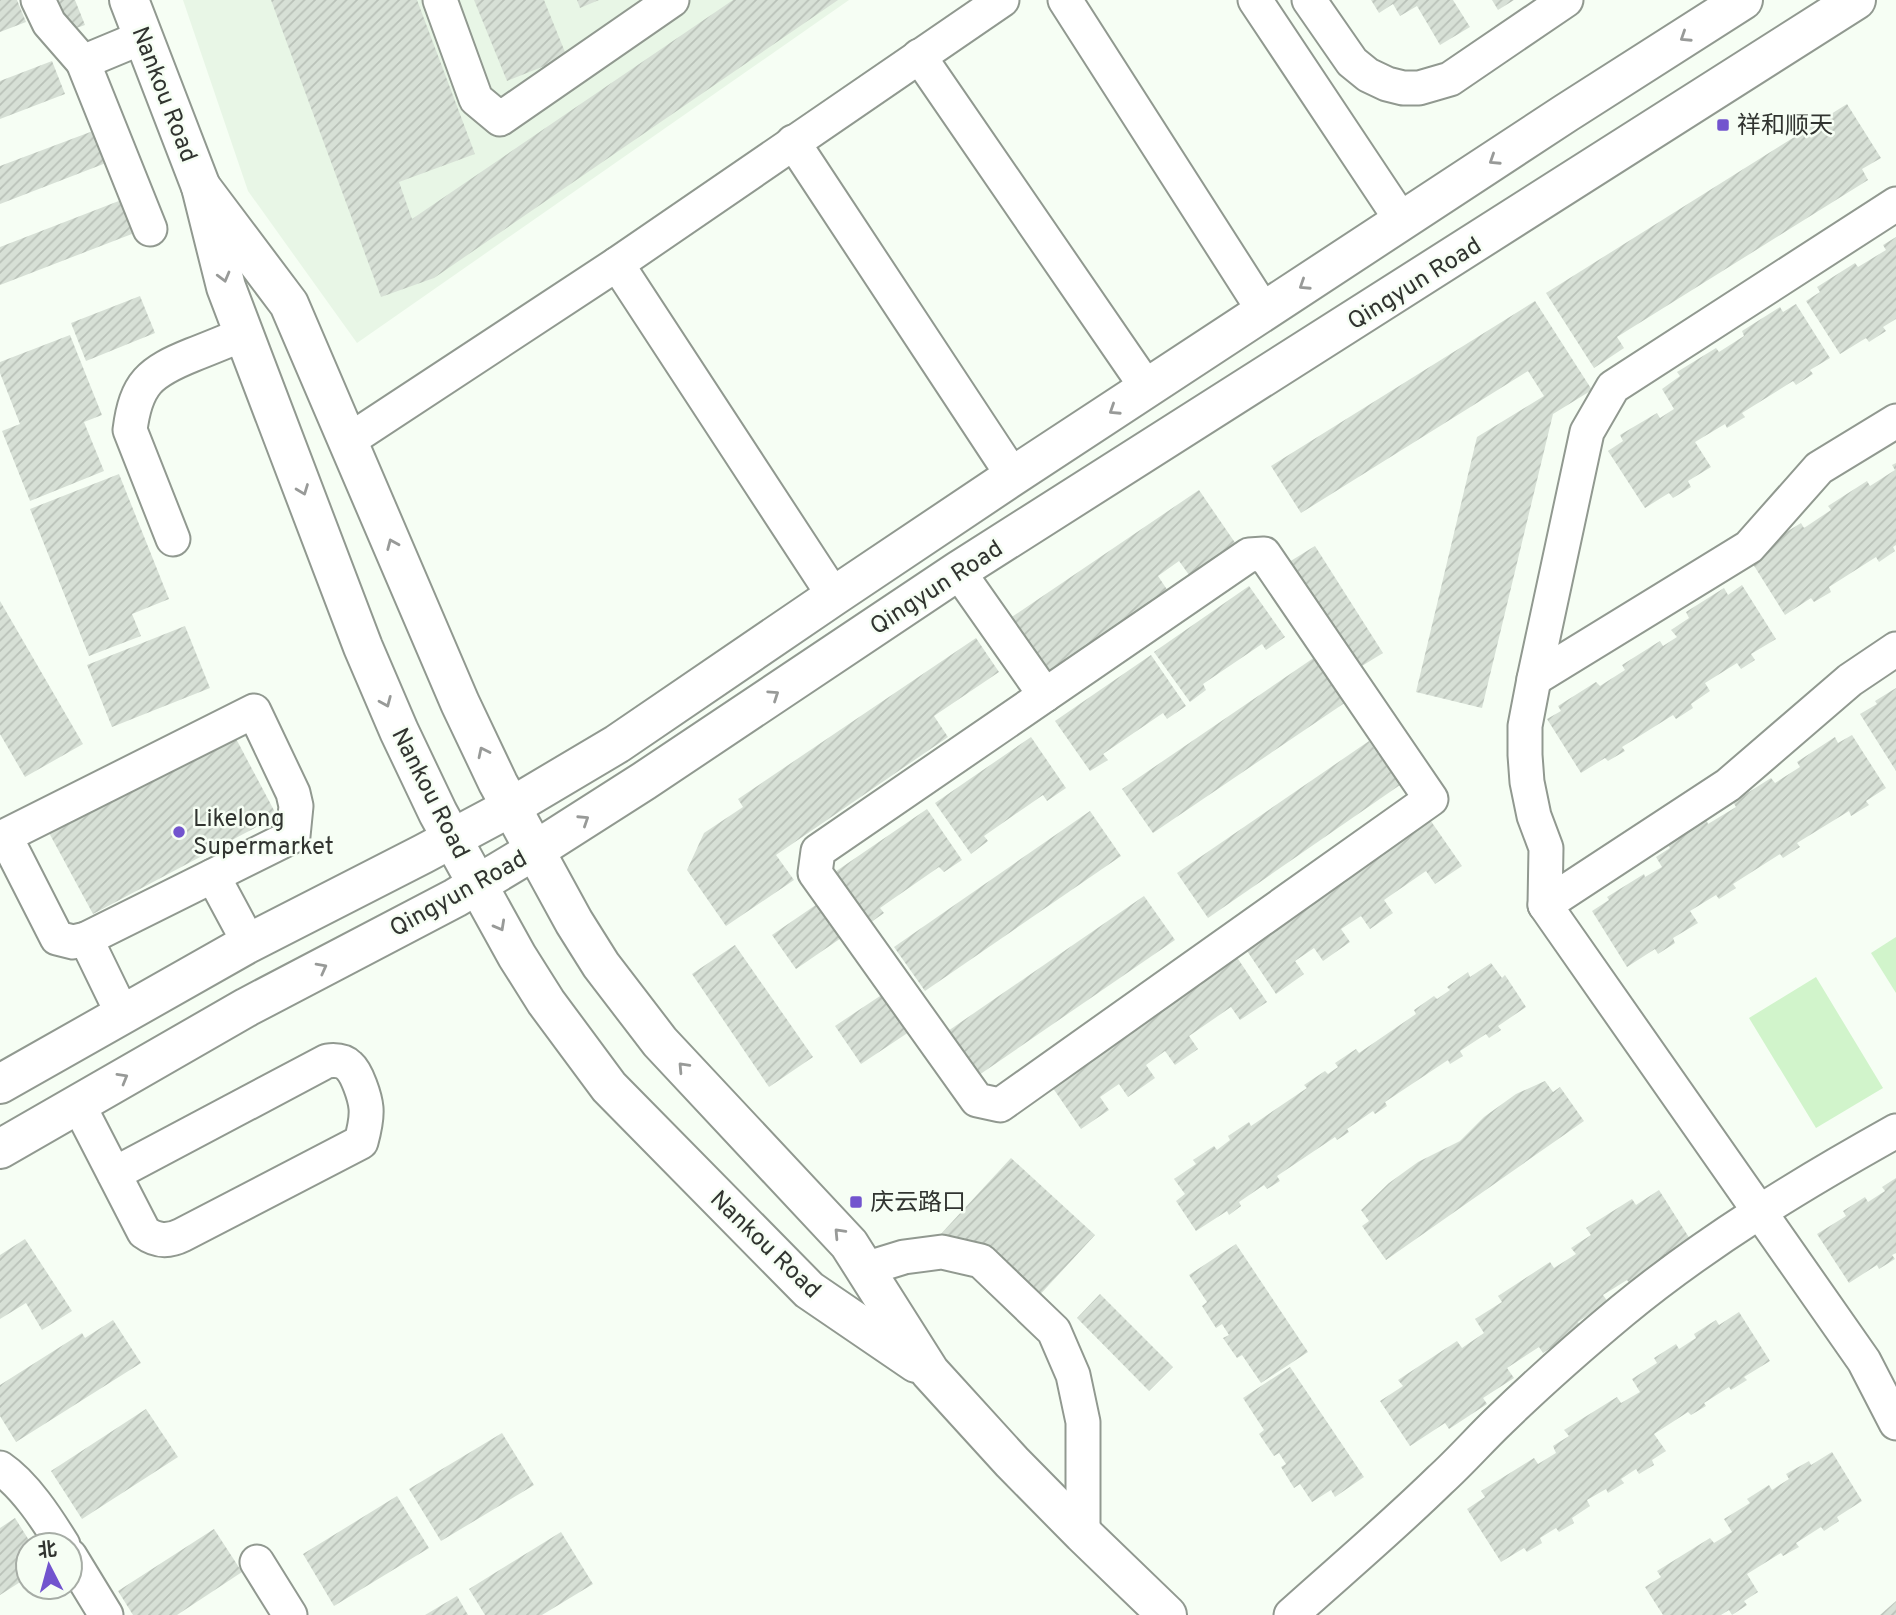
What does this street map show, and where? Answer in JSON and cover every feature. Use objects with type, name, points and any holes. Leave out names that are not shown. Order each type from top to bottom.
[{"type":"main road","name":"Nankou Road","points":[[129,0],[201,187],[226,287],[363,648],[438,813],[517,956],[546,1002],[609,1087],[809,1290],[930,1372]]},
{"type":"main road","name":"Qingyun Road","points":[[0,1084],[249,943],[511,807],[617,744],[1013,476],[1743,0]]},
{"type":"main road","name":"Qingyun Road","points":[[0,1149],[247,1007],[455,898],[535,850],[644,781],[958,571],[1856,0]]},
{"type":"main road","name":"Nankou Road","points":[[201,187],[289,304],[460,703],[511,807],[574,922],[601,965],[660,1042],[849,1244],[930,1372],[1012,1462],[1167,1615]]},
{"type":"street","points":[[38,0],[49,23],[83,62],[150,229]]},
{"type":"street","points":[[440,0],[477,99],[500,119],[673,0]]},
{"type":"street","points":[[348,440],[617,264],[1002,0]]},
{"type":"street","points":[[1065,0],[1264,312]]},
{"type":"street","points":[[1255,0],[1402,220]]},
{"type":"street","points":[[1309,0],[1352,62],[1368,75],[1403,88],[1419,88],[1450,79],[1566,0]]},
{"type":"street","points":[[83,62],[143,37]]},
{"type":"street","points":[[919,57],[1147,388]]},
{"type":"street","points":[[793,142],[1013,476]]},
{"type":"street","points":[[1896,204],[1613,387],[1587,432],[1525,726],[1527,782],[1534,816],[1546,848],[1545,905],[1864,1361],[1896,1423]]},
{"type":"street","points":[[617,264],[834,596]]},
{"type":"street","points":[[173,539],[130,430],[132,412],[145,384],[164,366],[244,334]]},
{"type":"street","points":[[1534,679],[1749,547],[1819,468],[1896,421]]},
{"type":"street","points":[[1264,554],[1431,799],[1000,1105],[977,1100],[815,873],[818,851],[1045,695],[1249,555],[1264,554]]},
{"type":"street","points":[[958,571],[1045,695]]},
{"type":"street","points":[[1545,905],[1728,785],[1850,680],[1896,649]]},
{"type":"street","points":[[254,711],[293,793],[296,806],[293,836],[86,939],[73,942],[57,938],[5,836],[254,711]]},
{"type":"street","points":[[213,876],[249,943]]},
{"type":"street","points":[[86,939],[122,1013]]},
{"type":"street","points":[[78,1104],[114,1174],[144,1232],[157,1240],[174,1239],[361,1142],[366,1108],[363,1093],[350,1066],[335,1060],[327,1061],[114,1174]]},
{"type":"street","points":[[1291,1615],[1440,1480],[1560,1364],[1635,1301],[1760,1211],[1896,1131]]},
{"type":"street","points":[[865,1269],[904,1257],[942,1252],[981,1261],[1054,1331],[1073,1375],[1083,1422],[1083,1534]]},
{"type":"street","points":[[0,1468],[11,1475],[55,1531]]},
{"type":"street","points":[[257,1562],[290,1615]]},
{"type":"street","points":[[84,1579],[106,1615]]},
{"type":"shaded area","points":[[183,0],[849,0],[357,343],[248,191]]},
{"type":"green space","points":[[1896,937],[1896,993],[1871,953]]},
{"type":"green space","points":[[1816,977],[1883,1088],[1816,1128],[1749,1018]]},
{"type":"building","points":[[0,0],[17,0],[26,22],[0,32]]},
{"type":"building","points":[[53,0],[75,0],[85,25],[65,32]]},
{"type":"building","points":[[271,0],[417,0],[475,154],[399,182],[412,219],[733,0],[838,0],[434,278],[381,297]]},
{"type":"building","points":[[474,0],[544,0],[567,57],[507,81]]},
{"type":"building","points":[[577,0],[599,0],[580,8]]},
{"type":"building","points":[[1371,0],[1453,0],[1470,27],[1440,45],[1417,6],[1400,16],[1393,4],[1379,13]]},
{"type":"building","points":[[1492,0],[1514,0],[1498,10]]},
{"type":"building","points":[[52,61],[65,94],[0,119],[0,81]]},
{"type":"building","points":[[1847,104],[1881,158],[1862,169],[1868,180],[1617,337],[1624,348],[1594,368],[1546,293]]},
{"type":"building","points":[[93,131],[106,163],[0,204],[0,166]]},
{"type":"building","points":[[124,199],[137,232],[0,285],[0,247]]},
{"type":"building","points":[[1896,237],[1896,319],[1883,327],[1886,331],[1869,342],[1866,338],[1840,354],[1806,301],[1820,292],[1817,287],[1855,263],[1858,267],[1886,250],[1883,245]]},
{"type":"building","points":[[140,296],[155,333],[86,361],[71,323]]},
{"type":"building","points":[[1535,301],[1592,390],[1553,414],[1482,708],[1416,692],[1477,437],[1544,396],[1528,371],[1301,513],[1271,466]]},
{"type":"building","points":[[1796,304],[1830,358],[1810,370],[1813,374],[1796,385],[1793,381],[1742,413],[1745,417],[1727,428],[1725,424],[1695,442],[1711,467],[1688,481],[1691,487],[1673,498],[1669,493],[1645,508],[1608,451],[1623,441],[1620,435],[1657,413],[1660,418],[1674,409],[1662,389],[1680,376],[1677,372],[1716,348],[1719,352],[1744,336],[1742,331],[1780,307],[1783,312]]},
{"type":"building","points":[[70,335],[102,415],[84,422],[104,471],[30,501],[2,431],[20,424],[0,373],[0,362]]},
{"type":"building","points":[[1896,463],[1895,551],[1879,562],[1876,557],[1829,587],[1831,592],[1814,602],[1811,598],[1785,615],[1751,561],[1762,547],[1801,523],[1804,528],[1831,510],[1828,506],[1867,481],[1870,486],[1895,470],[1892,465]]},
{"type":"building","points":[[119,474],[169,599],[132,614],[141,636],[89,656],[30,509]]},
{"type":"building","points":[[1199,490],[1238,547],[1192,579],[1179,561],[1158,576],[1170,594],[1046,678],[1006,621]]},
{"type":"building","points":[[1315,546],[1383,653],[1357,669],[1289,562]]},
{"type":"building","points":[[1742,585],[1776,639],[1751,654],[1755,660],[1741,669],[1737,663],[1705,683],[1710,691],[1691,704],[1693,708],[1676,719],[1673,715],[1622,747],[1625,751],[1608,761],[1605,758],[1581,773],[1547,719],[1561,711],[1558,706],[1596,682],[1600,686],[1625,670],[1622,665],[1660,641],[1663,646],[1677,637],[1671,630],[1689,618],[1686,612],[1724,588],[1728,595]]},
{"type":"building","points":[[1249,586],[1285,637],[1266,650],[1262,644],[1203,684],[1206,690],[1190,702],[1154,652]]},
{"type":"building","points":[[0,601],[83,744],[25,777],[0,734]]},
{"type":"building","points":[[185,626],[210,688],[112,727],[87,665]]},
{"type":"building","points":[[976,638],[999,672],[934,716],[948,737],[776,855],[794,880],[726,926],[687,870],[704,833],[743,807],[738,799]]},
{"type":"building","points":[[1151,655],[1186,706],[1167,719],[1163,713],[1103,754],[1108,760],[1090,771],[1055,721]]},
{"type":"building","points":[[1315,657],[1346,702],[1153,833],[1122,789]]},
{"type":"building","points":[[1896,688],[1896,771],[1860,714]]},
{"type":"building","points":[[233,733],[277,816],[93,914],[48,831]]},
{"type":"building","points":[[1852,735],[1886,788],[1866,801],[1869,805],[1851,816],[1849,811],[1797,843],[1800,847],[1783,858],[1780,854],[1733,884],[1736,888],[1719,899],[1716,895],[1690,911],[1698,923],[1673,938],[1675,943],[1658,954],[1655,949],[1627,967],[1592,911],[1609,900],[1607,897],[1644,874],[1645,877],[1662,867],[1656,857],[1670,848],[1667,844],[1706,819],[1708,824],[1736,807],[1733,802],[1771,778],[1775,783],[1800,767],[1797,762],[1835,737],[1838,743]]},
{"type":"building","points":[[1031,737],[1066,788],[1047,801],[1043,795],[984,836],[988,841],[971,854],[935,803]]},
{"type":"building","points":[[1369,741],[1400,785],[1208,918],[1177,873]]},
{"type":"building","points":[[927,809],[962,860],[944,872],[939,867],[880,908],[884,913],[867,925],[832,874]]},
{"type":"building","points":[[1090,811],[1121,856],[925,991],[894,947]]},
{"type":"building","points":[[1426,814],[1462,866],[1435,884],[1426,871],[1384,900],[1393,913],[1370,929],[1361,916],[1341,929],[1350,942],[1323,961],[1314,948],[1295,961],[1304,974],[1276,994],[1241,942]]},
{"type":"building","points":[[1144,896],[1175,940],[979,1075],[948,1031]]},
{"type":"building","points":[[823,900],[847,934],[796,969],[772,935]]},
{"type":"building","points":[[735,945],[813,1057],[769,1087],[692,974]]},
{"type":"building","points":[[1232,950],[1267,1002],[1240,1020],[1231,1007],[1189,1036],[1198,1049],[1175,1065],[1165,1051],[1146,1065],[1155,1078],[1128,1097],[1119,1084],[1100,1097],[1109,1110],[1081,1129],[1046,1078]]},
{"type":"building","points":[[1491,963],[1502,978],[1505,975],[1526,1007],[1498,1026],[1501,1030],[1489,1038],[1486,1034],[1460,1051],[1463,1056],[1450,1064],[1448,1060],[1385,1102],[1387,1106],[1375,1114],[1373,1111],[1347,1129],[1349,1132],[1337,1140],[1335,1137],[1277,1176],[1280,1181],[1267,1189],[1264,1185],[1239,1202],[1241,1206],[1229,1215],[1227,1211],[1196,1231],[1176,1201],[1185,1194],[1174,1179],[1196,1164],[1193,1160],[1214,1146],[1217,1150],[1230,1140],[1228,1136],[1249,1122],[1251,1126],[1307,1088],[1304,1085],[1325,1071],[1328,1074],[1338,1067],[1335,1063],[1356,1049],[1359,1053],[1416,1014],[1414,1010],[1434,996],[1437,999],[1450,990],[1447,987],[1468,972],[1470,977]]},
{"type":"building","points":[[886,992],[912,1030],[861,1064],[835,1026]]},
{"type":"building","points":[[1545,1081],[1553,1092],[1560,1087],[1584,1121],[1386,1260],[1362,1226],[1369,1221],[1361,1210],[1389,1183],[1418,1162],[1460,1141],[1484,1117],[1516,1094]]},
{"type":"building","points":[[1011,1158],[1095,1235],[1024,1312],[940,1235]]},
{"type":"building","points":[[1896,1178],[1896,1253],[1892,1255],[1895,1259],[1879,1269],[1877,1265],[1849,1283],[1817,1234],[1846,1216],[1843,1211],[1865,1197],[1868,1202],[1885,1191],[1882,1187]]},
{"type":"building","points":[[1659,1190],[1690,1239],[1665,1254],[1670,1261],[1632,1286],[1627,1280],[1603,1295],[1608,1302],[1578,1322],[1581,1328],[1543,1353],[1539,1347],[1507,1368],[1514,1378],[1483,1398],[1487,1404],[1449,1429],[1445,1423],[1410,1446],[1380,1401],[1403,1386],[1398,1380],[1457,1341],[1462,1348],[1484,1333],[1475,1319],[1502,1302],[1498,1296],[1550,1262],[1554,1268],[1576,1254],[1571,1248],[1591,1235],[1586,1228],[1632,1199],[1636,1205]]},
{"type":"building","points":[[25,1239],[72,1311],[42,1330],[26,1303],[0,1319],[0,1255]]},
{"type":"building","points":[[1236,1244],[1308,1352],[1261,1383],[1242,1355],[1237,1358],[1223,1338],[1229,1335],[1222,1324],[1216,1328],[1202,1306],[1207,1302],[1189,1275]]},
{"type":"building","points":[[1100,1294],[1173,1367],[1149,1391],[1077,1318]]},
{"type":"building","points":[[1739,1312],[1770,1361],[1744,1377],[1747,1380],[1731,1390],[1729,1387],[1704,1403],[1706,1406],[1691,1415],[1688,1412],[1654,1434],[1666,1451],[1652,1460],[1654,1465],[1639,1474],[1636,1469],[1621,1479],[1624,1483],[1608,1493],[1606,1489],[1587,1500],[1590,1506],[1572,1518],[1574,1523],[1559,1532],[1556,1528],[1540,1538],[1542,1543],[1527,1552],[1524,1548],[1501,1562],[1467,1509],[1485,1497],[1481,1491],[1534,1458],[1538,1464],[1556,1453],[1553,1446],[1569,1436],[1564,1430],[1617,1397],[1621,1403],[1640,1392],[1632,1379],[1657,1363],[1654,1358],[1676,1344],[1679,1349],[1696,1338],[1694,1334],[1716,1320],[1719,1325]]},
{"type":"building","points":[[113,1320],[141,1363],[16,1442],[0,1416],[0,1385],[82,1333],[85,1338]]},
{"type":"building","points":[[1290,1367],[1364,1477],[1335,1497],[1331,1490],[1312,1502],[1300,1484],[1294,1488],[1281,1467],[1286,1464],[1279,1453],[1274,1456],[1259,1434],[1264,1430],[1243,1398]]},
{"type":"building","points":[[146,1409],[178,1457],[82,1519],[51,1471]]},
{"type":"building","points":[[502,1433],[534,1485],[441,1541],[409,1489]]},
{"type":"building","points":[[1832,1452],[1862,1501],[1837,1517],[1839,1521],[1824,1531],[1821,1527],[1796,1543],[1799,1547],[1783,1556],[1781,1553],[1747,1574],[1758,1592],[1744,1601],[1747,1605],[1732,1615],[1729,1610],[1721,1615],[1663,1615],[1645,1587],[1661,1577],[1657,1571],[1710,1538],[1714,1543],[1732,1532],[1724,1519],[1750,1503],[1747,1499],[1769,1485],[1772,1490],[1789,1479],[1786,1474],[1809,1461],[1811,1465]]},
{"type":"building","points":[[397,1496],[429,1548],[334,1606],[303,1554]]},
{"type":"building","points":[[15,1518],[23,1531],[14,1531],[14,1586],[0,1595],[0,1528]]},
{"type":"building","points":[[214,1529],[242,1572],[177,1615],[133,1615],[118,1591]]},
{"type":"building","points":[[561,1532],[593,1584],[542,1615],[485,1615],[469,1589]]},
{"type":"building","points":[[457,1596],[468,1615],[425,1615]]},
{"type":"building","points":[[1896,1601],[1896,1615],[1880,1615]]},
{"type":"place","name":"祥和顺天","points":[[1723,125]]},
{"type":"place","name":"Likelong Supermarket","points":[[179,832]]},
{"type":"place","name":"庆云路口","points":[[856,1202]]}]
